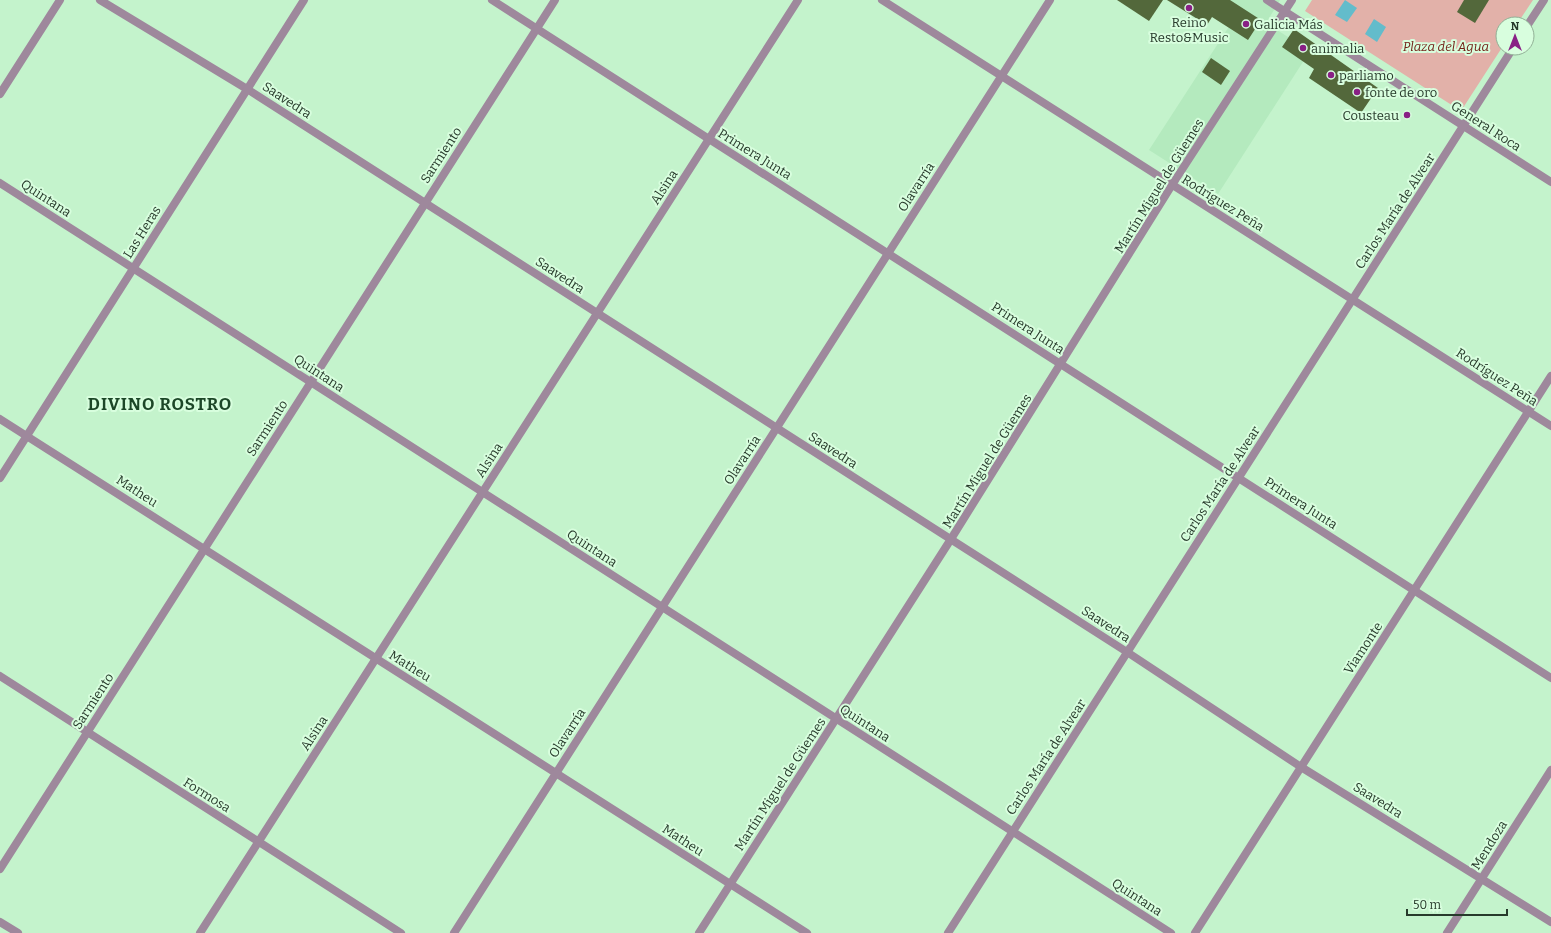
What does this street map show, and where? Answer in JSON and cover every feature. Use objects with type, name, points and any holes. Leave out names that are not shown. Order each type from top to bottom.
[{"type":"street","points":[[0,94],[60,0]]},
{"type":"street","name":"Saavedra","points":[[100,0],[247,89],[1127,652],[1301,767],[1551,922]]},
{"type":"street","name":"Las Heras","points":[[0,478],[304,0]]},
{"type":"street","name":"Primera Junta","points":[[492,0],[888,252],[1551,678]]},
{"type":"street","name":"Sarmiento","points":[[0,869],[555,0]]},
{"type":"street","name":"Alsina","points":[[200,933],[798,0]]},
{"type":"street","name":"Rodríguez Peña","points":[[882,0],[1172,185],[1353,298],[1551,426]]},
{"type":"street","name":"Olavarría","points":[[454,933],[1050,0]]},
{"type":"street","name":"General Roca","points":[[1267,0],[1551,182]]},
{"type":"street","name":"Martín Miguel de Güemes","points":[[699,933],[1062,364],[1172,185],[1292,0]]},
{"type":"street","points":[[1534,16],[1544,0]]},
{"type":"street","name":"Carlos María de Alvear","points":[[948,933],[1508,56]]},
{"type":"street","name":"Quintana","points":[[0,183],[1171,933]]},
{"type":"street","name":"Viamonte","points":[[1195,933],[1551,376]]},
{"type":"street","name":"Matheu","points":[[0,419],[807,933]]},
{"type":"street","name":"Formosa","points":[[0,676],[401,933]]},
{"type":"street","name":"Mendoza","points":[[1447,933],[1551,770]]},
{"type":"street","points":[[0,922],[18,933]]},
{"type":"shaded area","points":[[1192,0],[1280,0],[1266,23],[1310,51],[1218,194],[1149,150],[1230,25]]},
{"type":"green space","name":"Plaza del Agua","points":[[1312,0],[1533,0],[1522,16],[1495,16],[1495,56],[1497,56],[1461,111],[1305,11]]},
{"type":"water","points":[[1345,0],[1357,8],[1347,22],[1335,15]]},
{"type":"water","points":[[1374,19],[1386,27],[1377,42],[1365,34]]},
{"type":"building","points":[[1117,0],[1163,0],[1149,21]]},
{"type":"building","points":[[1167,0],[1230,0],[1261,20],[1248,40],[1212,17],[1207,25]]},
{"type":"building","points":[[1464,0],[1489,0],[1475,23],[1457,12]]},
{"type":"building","points":[[1294,29],[1378,88],[1361,113],[1309,78],[1314,69],[1282,47]]},
{"type":"building","points":[[1211,58],[1230,71],[1221,85],[1202,72]]},
{"type":"place","name":"Reino Resto&Music","points":[[1189,8]]},
{"type":"place","name":"Galicia Más","points":[[1246,24]]},
{"type":"place","name":"animalia","points":[[1303,48]]},
{"type":"place","name":"parliamo","points":[[1331,75]]},
{"type":"place","name":"fonte de oro","points":[[1357,92]]},
{"type":"place","name":"Cousteau","points":[[1407,115]]},
{"type":"district","name":"DIVINO ROSTRO","points":[[160,404]]}]
